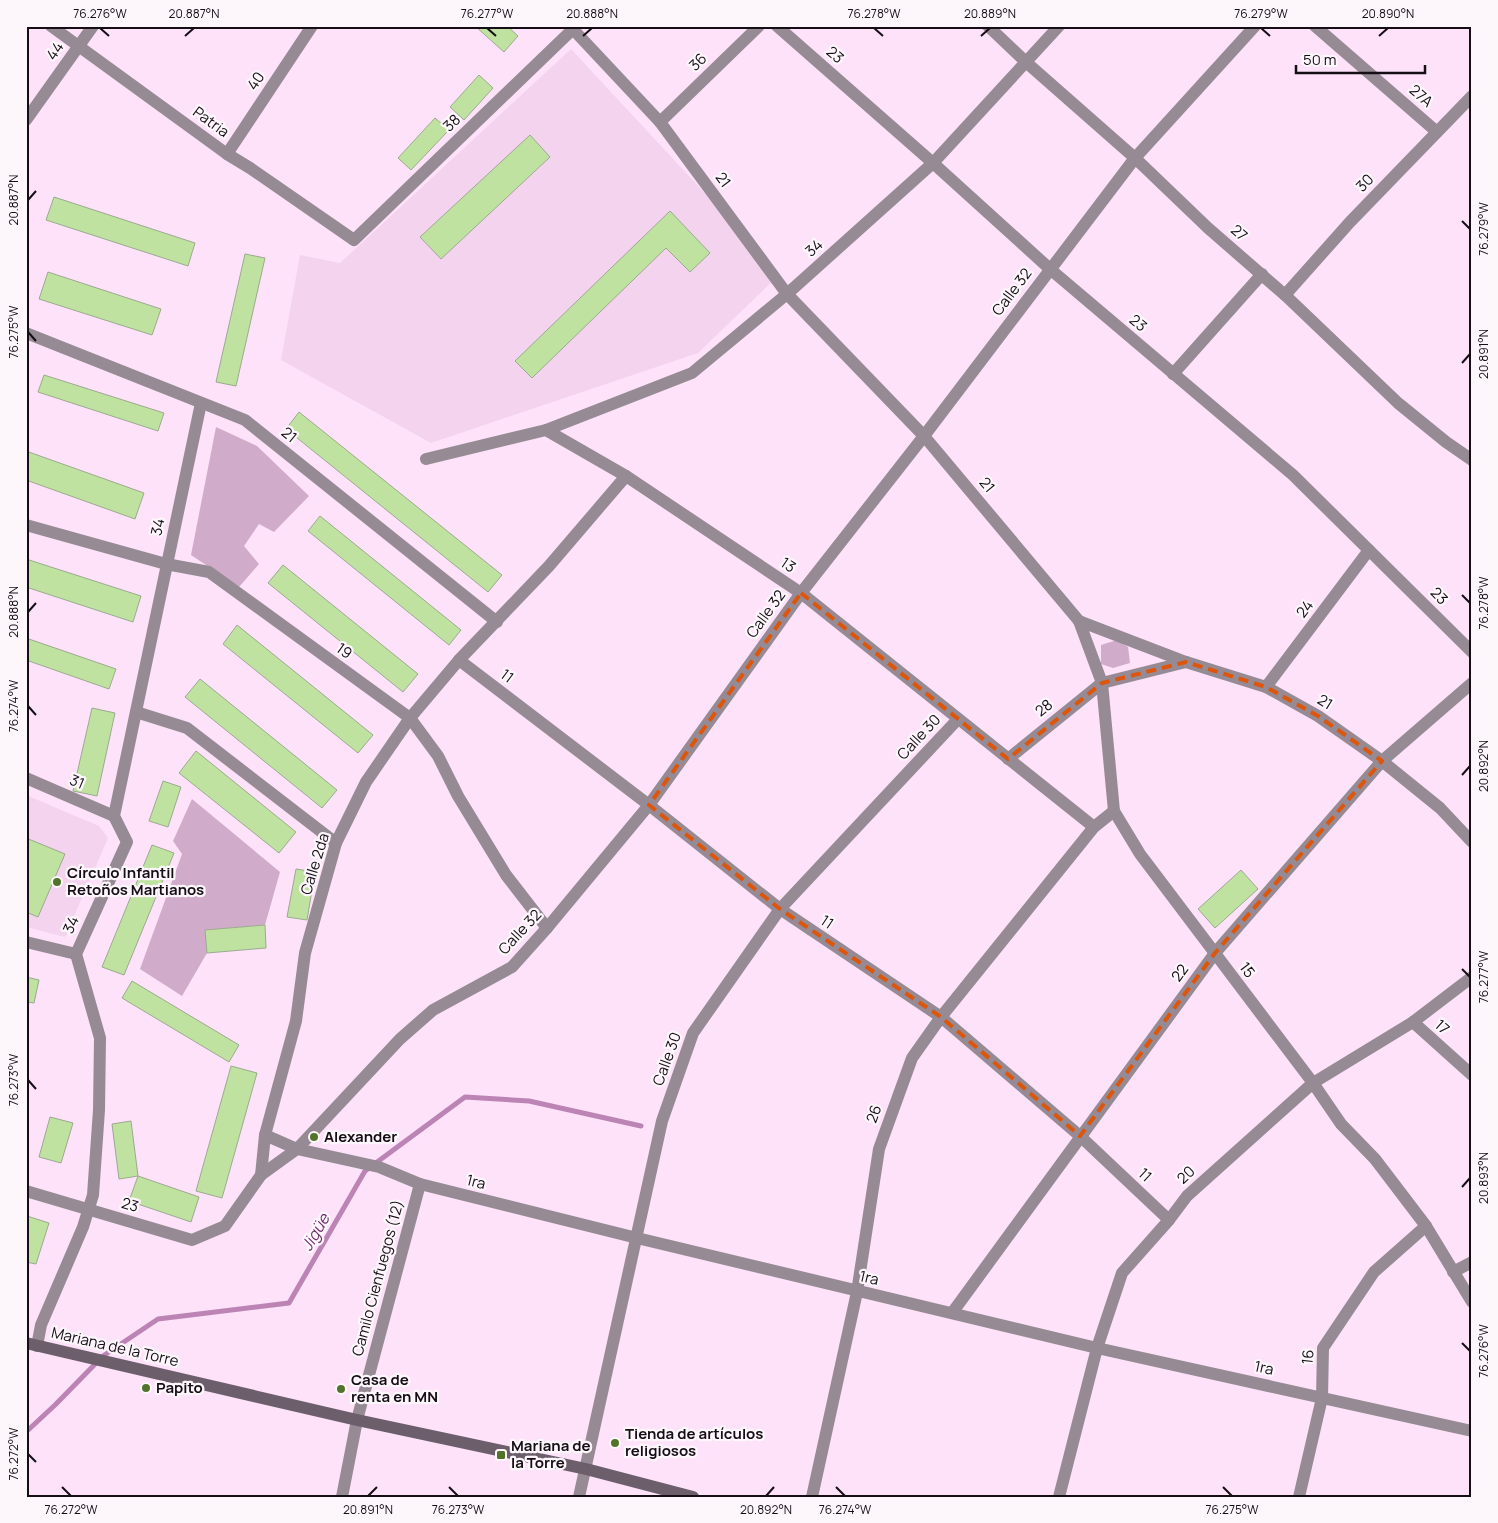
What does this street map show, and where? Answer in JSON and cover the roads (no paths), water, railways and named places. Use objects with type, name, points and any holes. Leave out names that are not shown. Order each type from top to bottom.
[{"type":"street","name":"Patria","points":[[51,26],[227,154],[354,240]]},
{"type":"street","name":"44","points":[[26,120],[93,26]]},
{"type":"street","name":"40","points":[[227,154],[312,26]]},
{"type":"street","name":"36","points":[[660,122],[759,26]]},
{"type":"street","name":"23","points":[[777,26],[1050,269],[1293,475],[1472,652]]},
{"type":"street","name":"27","points":[[988,26],[1135,158],[1208,228],[1285,295],[1398,403],[1446,442],[1472,460]]},
{"type":"street","name":"34","points":[[546,430],[692,373],[787,294],[933,163],[1059,26]]},
{"type":"street","name":"Calle 32","points":[[261,1175],[297,1149],[400,1039],[433,1010],[512,967],[547,928],[649,805],[801,593],[924,436],[1135,158],[1255,26]]},
{"type":"street","name":"27A","points":[[1315,26],[1437,132]]},
{"type":"street","name":"21","points":[[571,28],[660,122],[787,294],[924,436],[1079,622],[1186,662],[1266,687],[1318,716],[1382,761],[1440,808],[1472,842]]},
{"type":"street","name":"38","points":[[354,240],[571,28]]},
{"type":"street","name":"30","points":[[1285,295],[1350,222],[1472,96]]},
{"type":"street","points":[[1173,374],[1262,274]]},
{"type":"street","name":"21","points":[[26,333],[245,420],[496,622]]},
{"type":"street","name":"34","points":[[32,1344],[83,1227],[93,1195],[100,1110],[100,1038],[76,954],[127,842],[114,816],[201,403]]},
{"type":"street","points":[[426,459],[546,430]]},
{"type":"street","name":"13","points":[[546,430],[626,476],[801,593],[1094,827]]},
{"type":"street","name":"Calle 2da","points":[[225,1226],[261,1175],[266,1135],[296,1021],[305,953],[336,843],[366,782],[410,718],[459,660],[549,566],[626,476]]},
{"type":"street","name":"19","points":[[26,525],[166,564],[209,572],[410,718],[438,756],[458,796],[506,875],[547,928]]},
{"type":"street","name":"24","points":[[1266,687],[1369,550]]},
{"type":"street","name":"15","points":[[1079,622],[1102,683],[1114,810],[1140,854],[1313,1083],[1341,1124],[1375,1159],[1426,1226],[1472,1302]]},
{"type":"street","name":"11","points":[[459,660],[649,805],[780,909],[941,1017],[1080,1136],[1169,1220]]},
{"type":"street","points":[[1102,683],[1186,662]]},
{"type":"street","name":"28","points":[[1008,758],[1102,683]]},
{"type":"street","name":"22","points":[[952,1313],[1215,953],[1382,761],[1472,683]]},
{"type":"street","points":[[136,712],[187,728],[336,843]]},
{"type":"street","name":"Calle 30","points":[[579,1497],[662,1121],[693,1033],[780,909],[958,719]]},
{"type":"street","name":"31","points":[[26,778],[114,816]]},
{"type":"street","name":"26","points":[[812,1497],[857,1292],[880,1149],[912,1058],[941,1017],[1094,827],[1114,810]]},
{"type":"street","points":[[26,942],[76,954]]},
{"type":"street","name":"20","points":[[1058,1497],[1097,1348],[1122,1272],[1169,1220],[1187,1196],[1313,1083],[1413,1022],[1472,977]]},
{"type":"street","name":"17","points":[[1413,1022],[1472,1076]]},
{"type":"street","name":"1ra","points":[[266,1135],[297,1149],[378,1167],[420,1184],[857,1292],[1097,1348],[1472,1431]]},
{"type":"street","name":"Camilo Cienfuegos (12)","points":[[342,1497],[357,1420],[420,1184]]},
{"type":"street","name":"23","points":[[26,1191],[192,1240],[225,1226]]},
{"type":"street","name":"16","points":[[1299,1497],[1322,1398],[1323,1348],[1374,1272],[1426,1226]]},
{"type":"street","points":[[1454,1272],[1472,1262]]},
{"type":"street","name":"Mariana de la Torre","points":[[32,1344],[357,1420],[586,1469],[693,1497]]},
{"type":"waterway","name":"Jigüe","points":[[26,1432],[103,1356],[158,1319],[289,1303],[365,1171],[465,1097],[529,1101],[641,1126]]},
{"type":"place","name":"Círculo Infantil Retoños Martianos","points":[[57,882]]},
{"type":"place","name":"Alexander","points":[[314,1137]]},
{"type":"place","name":"Papito","points":[[146,1388]]},
{"type":"place","name":"Casa de renta en MN","points":[[341,1389]]},
{"type":"place","name":"Tienda de artículos religiosos","points":[[615,1443]]},
{"type":"place","name":"Mariana de la Torre","points":[[501,1455]]}]
